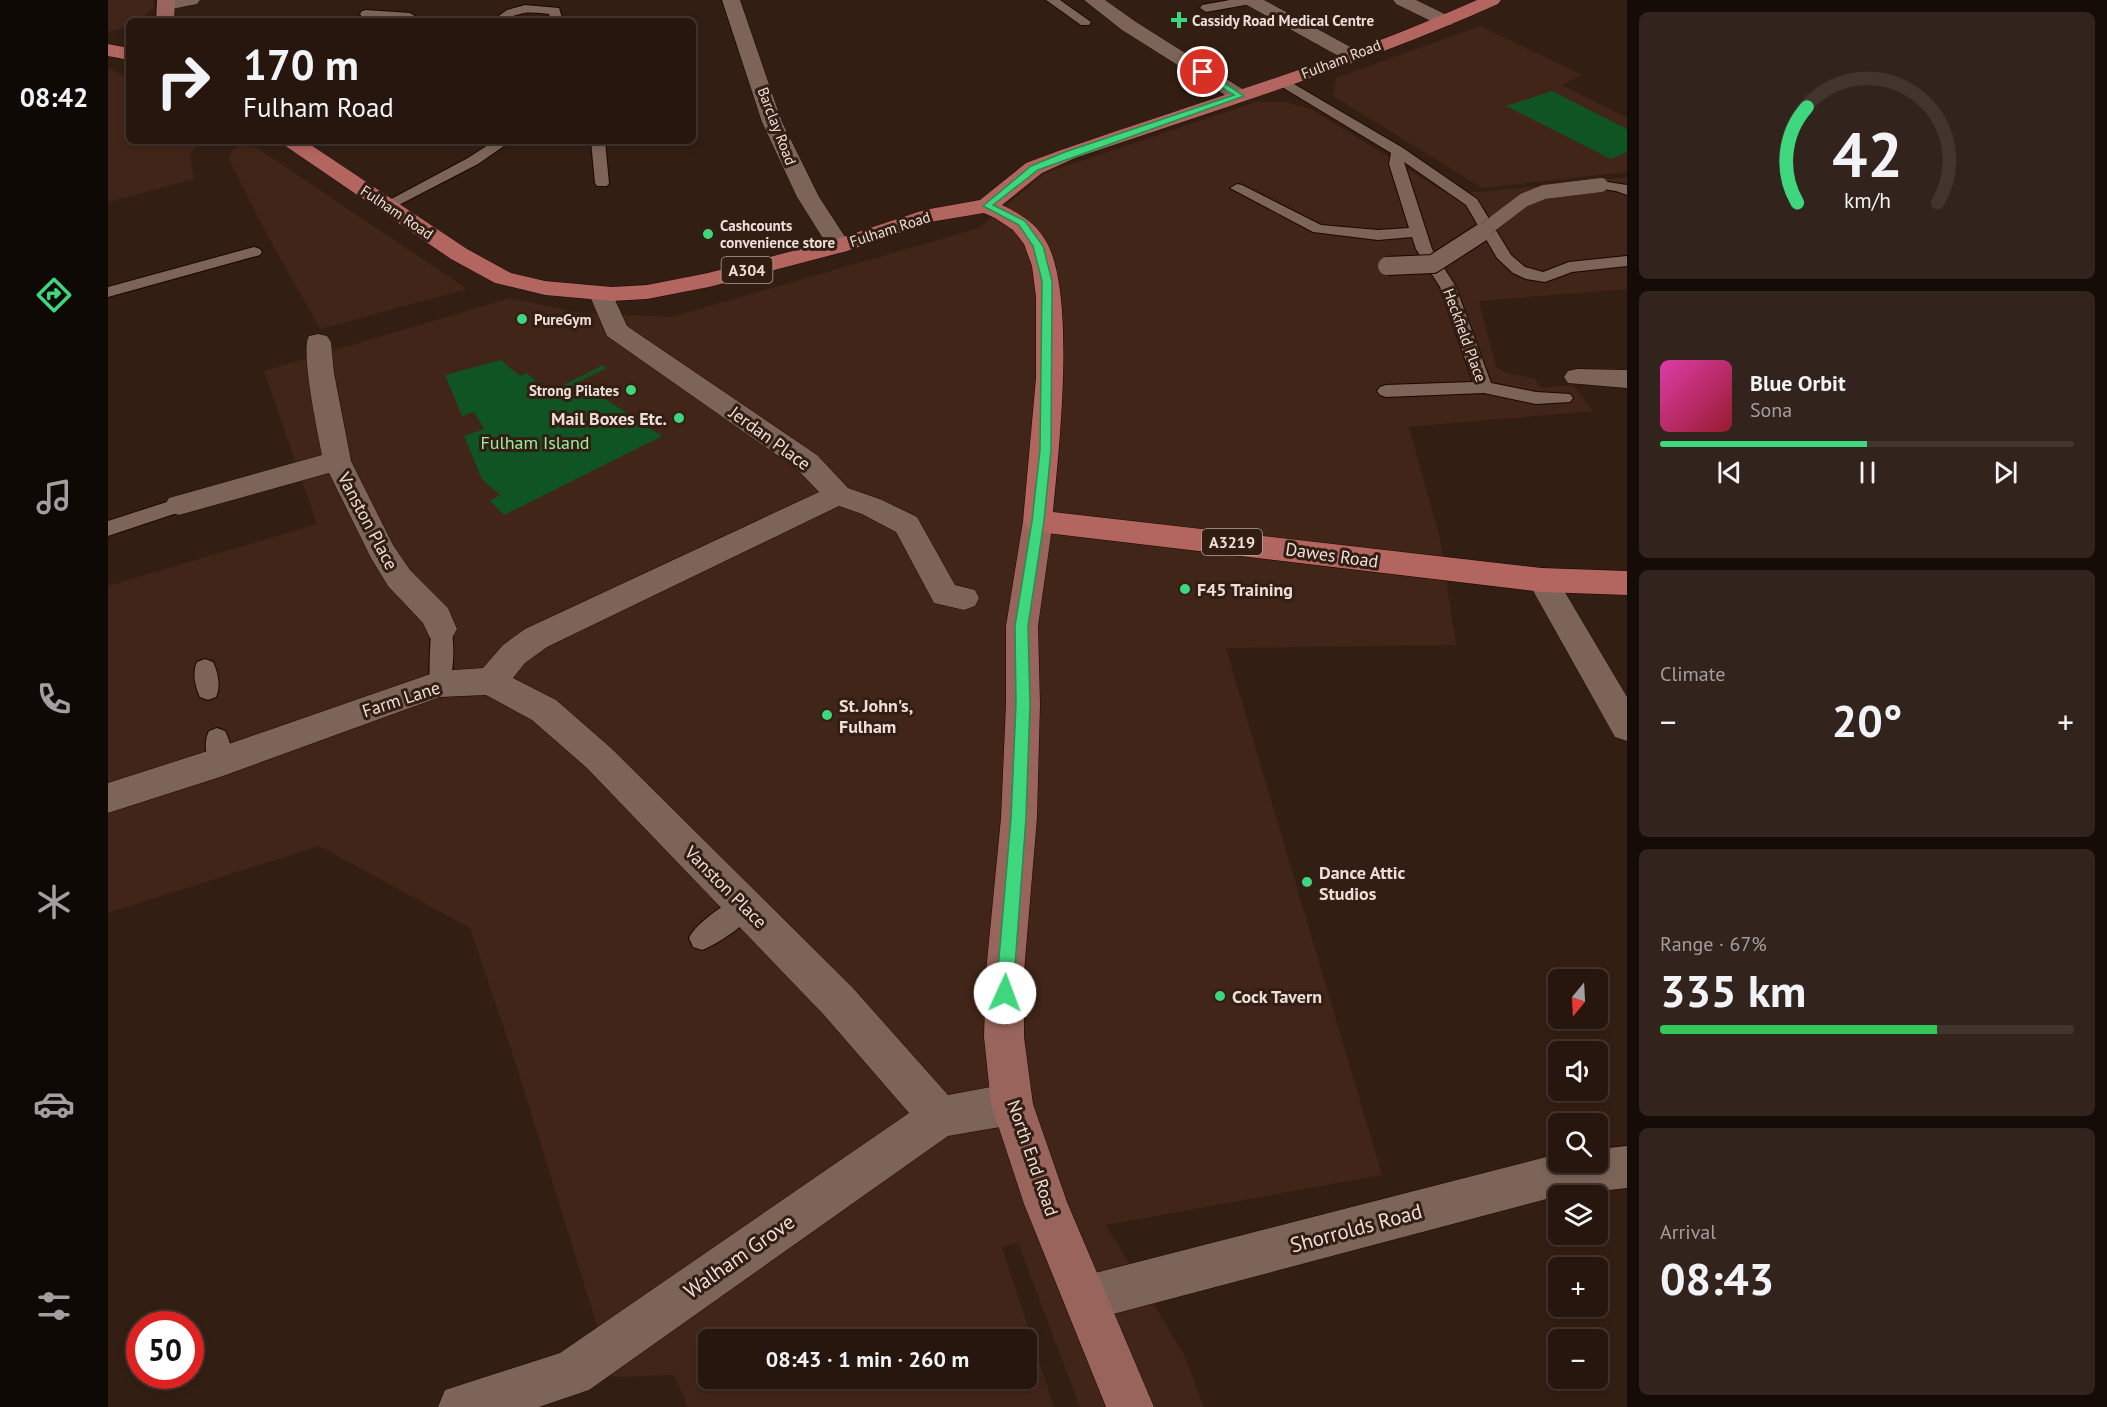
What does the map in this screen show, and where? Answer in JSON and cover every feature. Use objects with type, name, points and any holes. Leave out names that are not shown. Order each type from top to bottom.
[{"type":"main road","name":"Fulham Road","points":[[296,144],[459,254],[503,278],[545,288],[601,294],[647,292],[709,280],[838,246],[932,216],[987,206],[1034,168],[1068,154],[1282,81],[1349,54],[1444,21],[1492,0]]},
{"type":"main road","name":"North End Road","points":[[987,206],[1022,223],[1038,246],[1047,281],[1046,439],[1038,521],[1022,626],[1023,704],[1018,818],[1005,972],[1004,1037],[1012,1104],[1046,1204],[1087,1298],[1130,1407]]},
{"type":"main road","name":"Dawes Road","points":[[1038,521],[1542,580],[1627,583]]},
{"type":"street","points":[[166,9],[191,0]]},
{"type":"street","name":"Barclay Road","points":[[731,0],[772,122],[808,197],[838,246]]},
{"type":"street","points":[[1093,0],[1129,26],[1240,96]]},
{"type":"street","points":[[1251,0],[1349,54]]},
{"type":"street","points":[[1402,0],[1444,21]]},
{"type":"street","name":"Jerdan Place","points":[[601,294],[616,330],[807,462],[838,495],[873,507],[907,525],[945,595],[964,598]]},
{"type":"street","name":"Vanston Place","points":[[318,342],[321,373],[337,461],[381,550],[399,578],[437,617],[441,629]]},
{"type":"street","points":[[1571,387],[1627,379]]},
{"type":"street","points":[[179,505],[337,461]]},
{"type":"street","points":[[491,681],[514,654],[536,638],[838,495]]},
{"type":"street","points":[[1542,580],[1627,727]]},
{"type":"street","name":"Vanston Place","points":[[491,681],[544,710],[599,758],[838,1001],[940,1117]]},
{"type":"street","name":"Farm Lane","points":[[108,798],[145,788],[219,750],[438,684],[491,681]]},
{"type":"street","name":"Walham Grove","points":[[462,1407],[572,1373],[940,1117],[1012,1104]]},
{"type":"street","name":"Shorrolds Road","points":[[1087,1298],[1559,1175],[1627,1167]]},
{"type":"lane","points":[[1052,0],[1085,22]]},
{"type":"lane","points":[[1206,8],[1251,0]]},
{"type":"lane","points":[[502,18],[512,10],[537,9],[555,11],[556,18]]},
{"type":"lane","points":[[366,14],[414,15]]},
{"type":"lane","points":[[1282,81],[1398,151],[1472,202],[1505,258],[1519,270],[1532,276],[1545,277],[1569,267],[1627,261]]},
{"type":"lane","points":[[387,205],[473,161],[499,144]]},
{"type":"lane","points":[[598,144],[602,183]]},
{"type":"lane","name":"Heckfield Place","points":[[1386,391],[1485,387],[1448,286],[1424,249],[1396,164],[1398,151]]},
{"type":"lane","points":[[1387,266],[1433,264],[1466,244],[1524,200],[1544,192],[1601,185],[1620,187],[1627,191]]},
{"type":"lane","points":[[1237,189],[1318,229],[1378,234],[1419,232]]},
{"type":"lane","points":[[108,292],[254,252]]},
{"type":"lane","points":[[1485,387],[1536,398],[1571,387]]},
{"type":"lane","points":[[108,529],[179,505]]},
{"type":"lane","name":"Vanston Place","points":[[438,684],[443,642],[441,629]]},
{"type":"lane","points":[[205,668],[208,691]]},
{"type":"lane","points":[[702,938],[746,906]]},
{"type":"shaded area","points":[[108,0],[153,0],[154,7],[142,18],[126,18],[126,27],[108,32]]},
{"type":"shaded area","points":[[1480,26],[1582,75],[1562,85],[1627,118],[1627,172],[1482,188],[1333,96],[1336,78]]},
{"type":"shaded area","points":[[108,68],[126,77],[126,144],[197,144],[190,155],[194,179],[108,202]]},
{"type":"shaded area","points":[[1256,102],[1285,102],[1311,109],[1445,192],[1481,192],[1627,177],[1627,289],[1479,301],[1496,367],[1508,373],[1535,379],[1541,388],[1573,385],[1593,411],[1409,427],[1440,539],[1456,645],[1226,648],[1382,1175],[1106,1225],[1184,1355],[1204,1407],[1080,1407],[1018,1243],[1002,1247],[1029,1329],[698,1329],[698,1389],[1037,1389],[1037,1355],[1054,1407],[688,1407],[674,1375],[613,1377],[514,1058],[470,928],[319,846],[108,913],[108,586],[317,524],[264,371],[510,298],[581,313],[671,317],[979,228],[1045,173]]},
{"type":"shaded area","points":[[242,144],[256,147],[467,289],[320,329],[264,229],[229,159],[232,150]]},
{"type":"green space","points":[[1552,91],[1627,129],[1627,152],[1611,159],[1506,106]]},
{"type":"green space","name":"Fulham Island","points":[[501,360],[520,376],[526,373],[550,392],[603,365],[606,368],[579,382],[662,436],[504,515],[490,501],[500,495],[482,479],[464,436],[484,429],[474,412],[462,416],[445,375]]},
{"type":"place","name":"Cassidy Road Medical Centre","points":[[1179,20]]},
{"type":"place","name":"Cashcounts convenience store","points":[[708,234]]},
{"type":"place","name":"PureGym","points":[[522,319]]},
{"type":"place","name":"Strong Pilates","points":[[631,390]]},
{"type":"place","name":"Mail Boxes Etc.","points":[[679,418]]},
{"type":"place","name":"F45 Training","points":[[1185,589]]},
{"type":"place","name":"St. John's, Fulham","points":[[827,715]]},
{"type":"place","name":"Dance Attic Studios","points":[[1307,882]]},
{"type":"place","name":"Cock Tavern","points":[[1220,996]]},
{"type":"route","points":[[1005,993],[1018,818],[1023,704],[1022,626],[1044,474],[1048,350],[1047,281],[1038,246],[1022,223],[987,206],[1034,168],[1068,154],[1240,96],[1203,72]]}]
